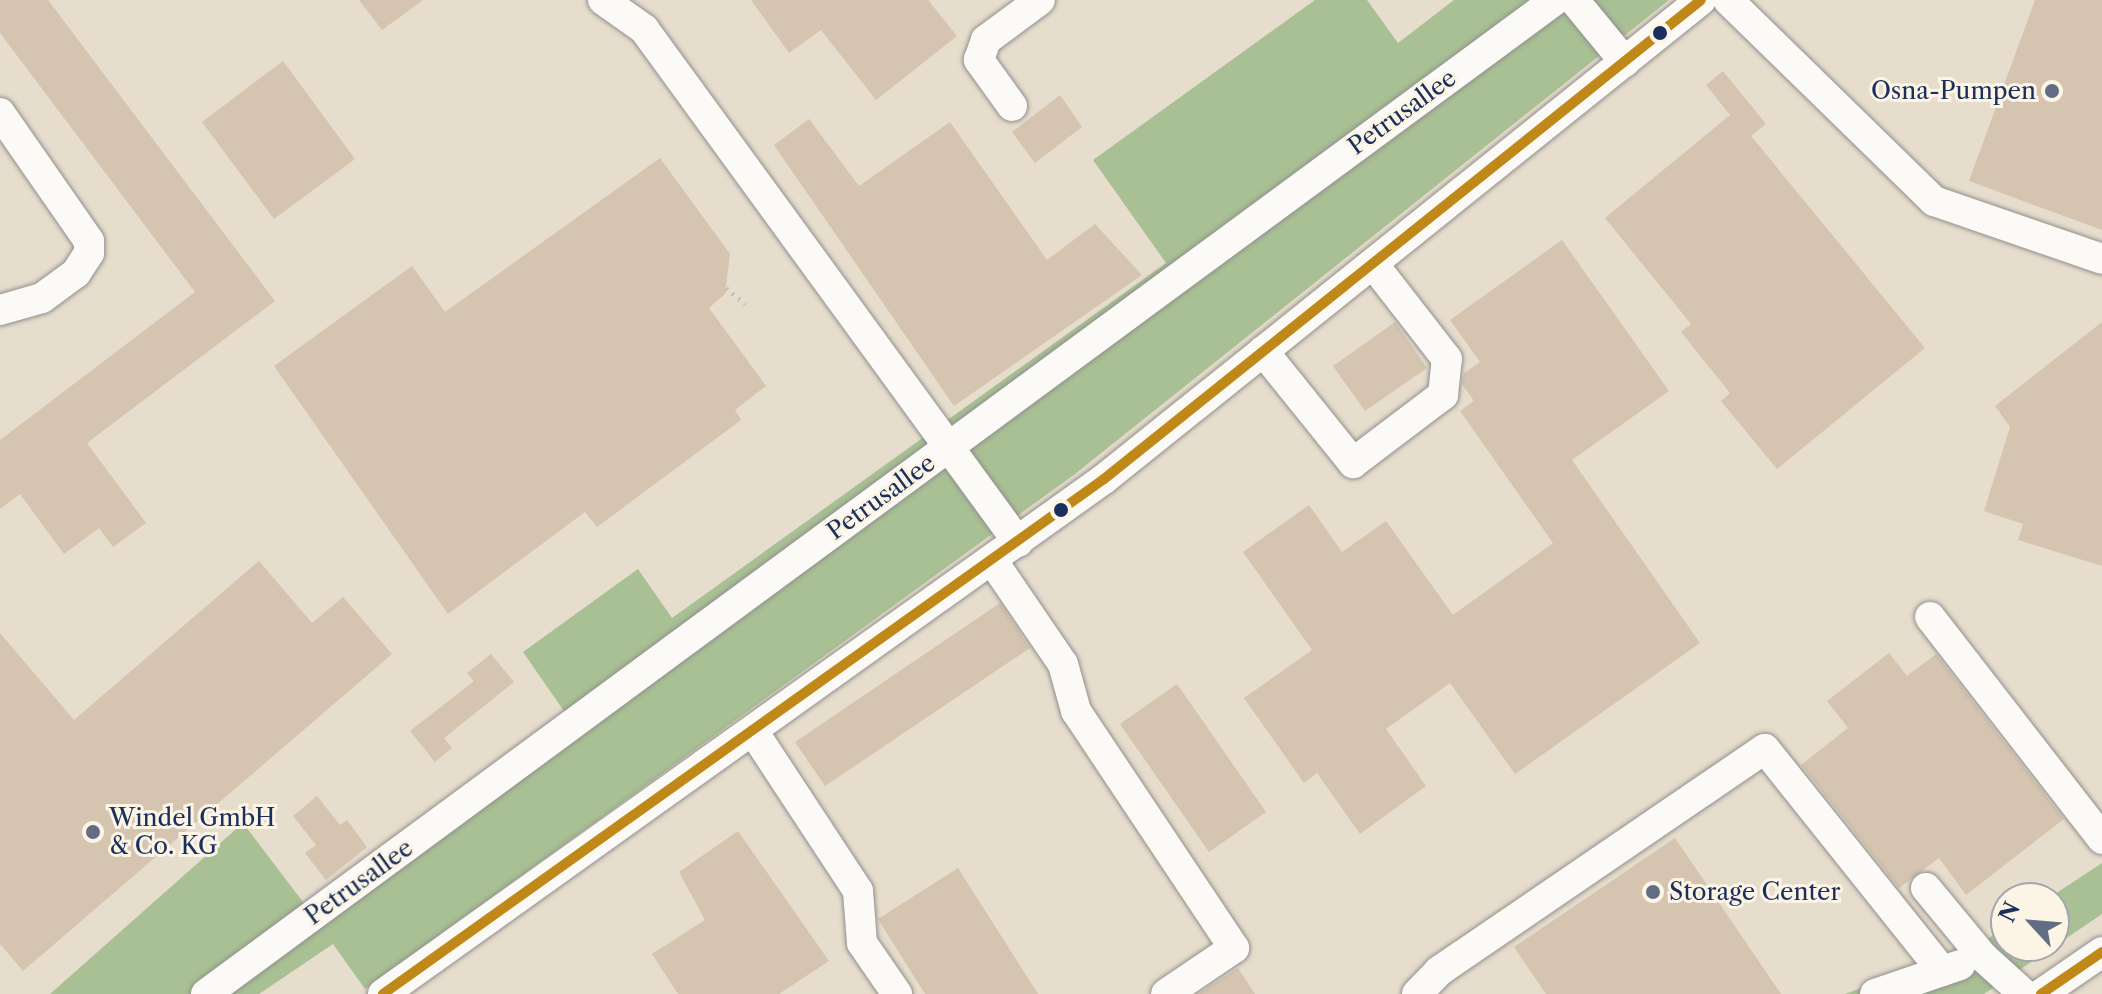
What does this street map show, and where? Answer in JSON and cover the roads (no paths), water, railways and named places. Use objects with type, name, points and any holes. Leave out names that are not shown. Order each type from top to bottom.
[{"type":"street","points":[[603,0],[644,29],[951,446],[1018,542]]},
{"type":"street","points":[[1012,106],[979,60],[986,40],[1040,0]]},
{"type":"street","name":"Petrusallee","points":[[206,994],[1555,0]]},
{"type":"street","points":[[1574,0],[1625,62]]},
{"type":"street","points":[[383,994],[1018,542],[1373,264],[1701,0]]},
{"type":"street","points":[[1728,0],[1934,201],[2102,259]]},
{"type":"street","points":[[0,113],[89,241],[89,253],[76,273],[42,298],[0,310]]},
{"type":"street","points":[[1263,351],[1353,463],[1443,395],[1447,359],[1373,264]]},
{"type":"street","points":[[992,560],[1063,664],[1076,711],[1234,948],[1166,994]]},
{"type":"street","points":[[1930,617],[2102,839]]},
{"type":"street","points":[[753,731],[858,891],[862,943],[897,994]]},
{"type":"street","points":[[1417,994],[1439,971],[1765,749],[1942,971]]},
{"type":"street","points":[[1926,888],[1983,957],[2024,994]]},
{"type":"street","points":[[2041,994],[2102,952]]},
{"type":"street","points":[[1875,994],[1983,957]]},
{"type":"place","name":"Osna-Pumpen","points":[[2052,91]]},
{"type":"place","name":"Windel GmbH & Co. KG","points":[[93,832]]},
{"type":"place","name":"Storage Center","points":[[1653,892]]}]
